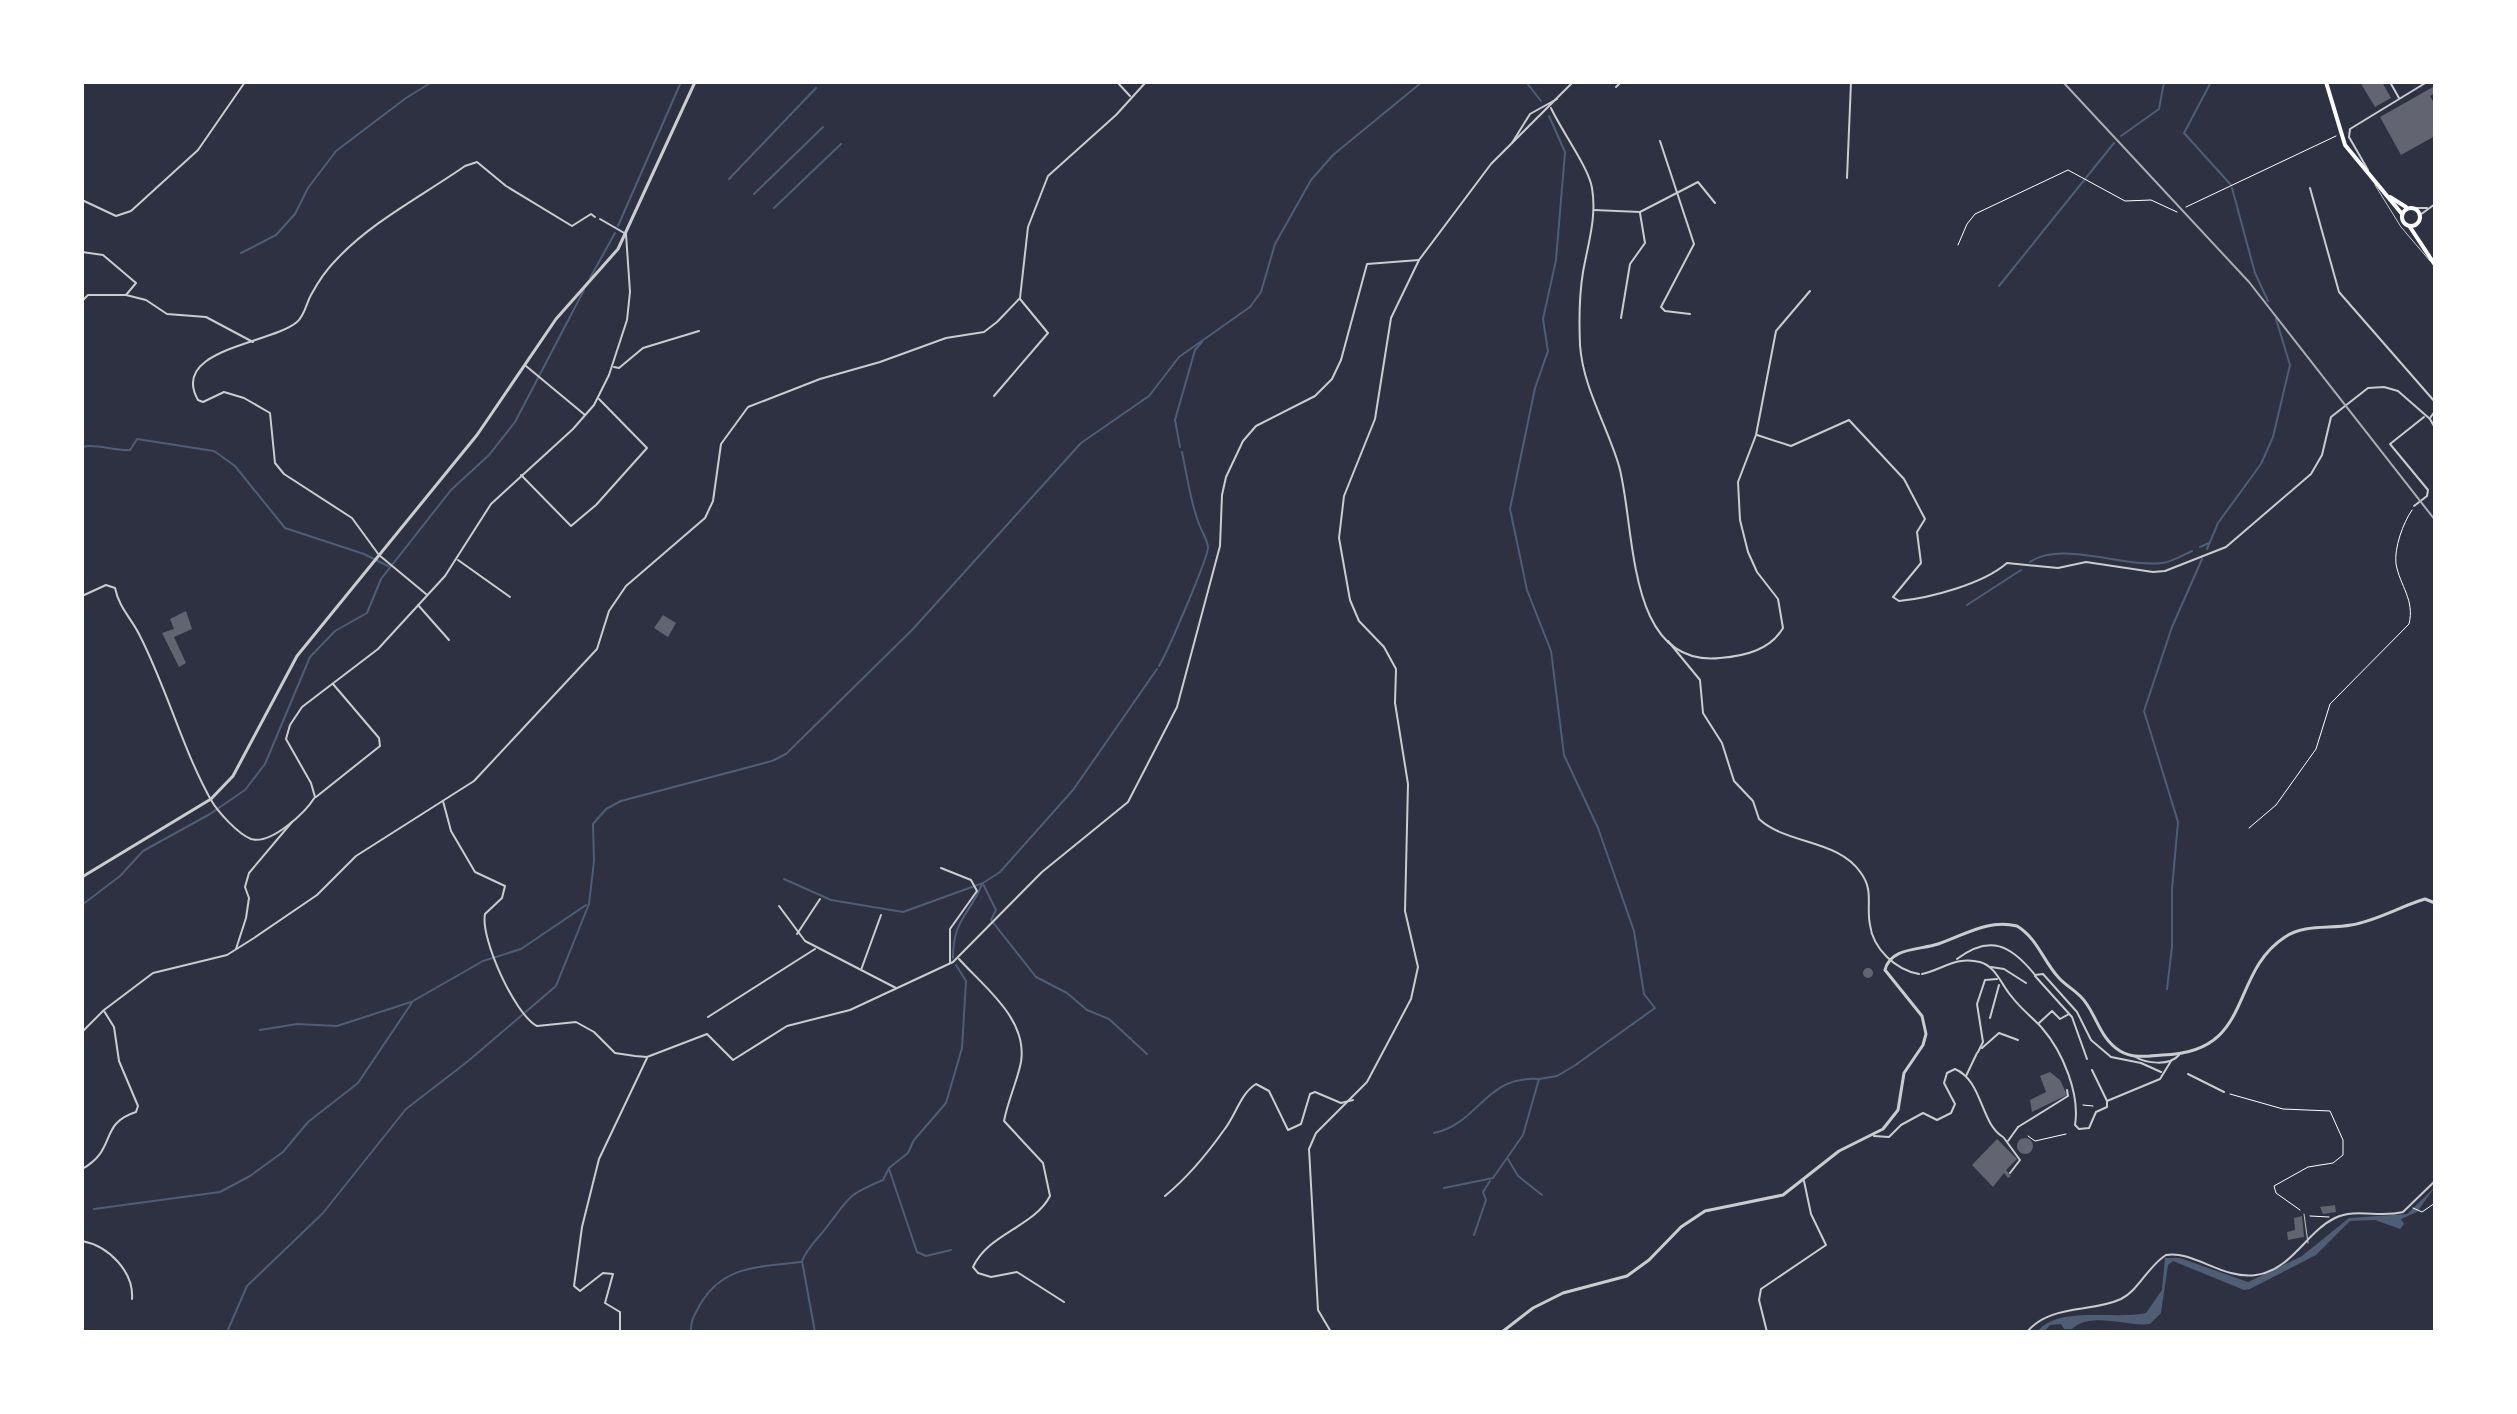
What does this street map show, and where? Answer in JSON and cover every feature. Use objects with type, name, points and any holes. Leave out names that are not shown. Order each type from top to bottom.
[{"type":"main road","points":[[2326,82],[2340,134],[2371,179],[2402,214],[2402,221],[2420,240],[2435,265]]},
{"type":"main road","points":[[2385,194],[2415,208],[2420,215],[2420,240]]},
{"type":"main road","points":[[2402,214],[2409,207]]},
{"type":"main road","points":[[2409,226],[2418,223]]},
{"type":"street","points":[[82,200],[116,216],[131,211],[198,150],[245,82]]},
{"type":"street","points":[[82,877],[212,801],[233,776],[297,656],[484,427],[556,319],[615,252],[695,82]]},
{"type":"street","points":[[1117,82],[1131,97]]},
{"type":"street","points":[[82,1032],[104,1010],[153,973],[221,957],[235,949],[317,895],[356,856],[474,781],[597,649],[609,611],[630,581],[705,518],[713,501],[721,444],[748,407],[803,384],[880,362],[946,338],[984,332],[1020,298],[1028,227],[1048,176],[1110,121],[1146,82]]},
{"type":"street","points":[[1331,1332],[1318,1310],[1309,1149],[1316,1133],[1353,1100],[1367,1082],[1411,999],[1418,967],[1405,911],[1408,784],[1395,703],[1396,669],[1384,647],[1354,612],[1343,565],[1340,523],[1347,486],[1375,419],[1391,318],[1419,260],[1477,180],[1573,82]]},
{"type":"street","points":[[1616,87],[1621,82]]},
{"type":"street","points":[[1847,178],[1851,82]]},
{"type":"street","points":[[2390,82],[2399,98]]},
{"type":"street","points":[[2371,179],[2349,131],[2427,82]]},
{"type":"street","points":[[1511,144],[1530,114],[1558,98]]},
{"type":"street","points":[[1551,106],[1590,180],[1594,210],[1582,282],[1582,357],[1620,468],[1644,607],[1700,680],[1703,713],[1722,743],[1734,781],[1753,801],[1761,823],[1845,856],[1868,883],[1871,931],[1890,960],[1904,970],[1920,974],[1956,960],[1975,948],[1997,942],[2017,953],[2070,1014],[2087,1059]]},
{"type":"street","points":[[1660,141],[1694,244],[1661,307],[1665,311],[1690,314]]},
{"type":"street","points":[[427,595],[379,555],[352,518],[284,474],[275,463],[270,413],[244,398],[224,392],[203,402],[195,396],[192,377],[195,370],[221,350],[254,342],[300,319],[326,270],[350,246],[465,166],[477,162],[526,199],[572,226],[591,214],[595,217]]},
{"type":"street","points":[[1594,210],[1640,212],[1698,182],[1715,203]]},
{"type":"street","points":[[2310,188],[2339,292],[2435,402]]},
{"type":"street","points":[[2420,215],[2435,204]]},
{"type":"street","points":[[2415,208],[2429,208]]},
{"type":"street","points":[[1621,318],[1630,264],[1645,243],[1640,212]]},
{"type":"street","points":[[600,219],[626,234]]},
{"type":"street","points":[[315,797],[306,773],[288,747],[286,733],[302,707],[372,656],[457,559],[484,512],[520,474],[586,416],[613,366],[630,303],[626,234]]},
{"type":"street","points":[[82,252],[103,255],[134,278],[136,287],[126,295]]},
{"type":"street","points":[[615,252],[628,255]]},
{"type":"street","points":[[443,801],[451,831],[475,872],[505,886],[502,898],[485,914],[485,933],[524,1017],[537,1026],[576,1022],[594,1032],[615,1053],[647,1057],[707,1034],[733,1060],[782,1028],[845,1011],[950,964],[1042,872],[1128,802],[1177,707],[1220,546],[1225,479],[1240,446],[1262,421],[1315,396],[1332,379],[1341,360],[1367,264],[1419,260]]},
{"type":"street","points":[[1667,640],[1688,656],[1720,658],[1768,646],[1783,628],[1782,607],[1753,566],[1740,520],[1738,482],[1756,435],[1776,331],[1810,291]]},
{"type":"street","points":[[82,301],[88,295],[126,295],[146,300],[167,314],[206,317],[254,342]]},
{"type":"street","points":[[994,396],[1048,333],[1020,298]]},
{"type":"street","points":[[613,366],[619,368],[651,345],[699,331]]},
{"type":"street","points":[[524,365],[586,416]]},
{"type":"street","points":[[1756,435],[1791,446],[1849,420],[1904,479],[1925,519],[1917,532],[1921,563],[1893,597],[1899,601],[1937,595],[1997,572],[2007,563],[2058,568],[2086,562],[2165,571],[2229,545],[2302,482],[2322,455],[2331,417],[2368,388],[2384,387],[2398,391],[2430,419],[2435,428]]},
{"type":"street","points":[[520,474],[571,526],[592,509],[647,448],[598,398]]},
{"type":"street","points":[[2430,419],[2435,411]]},
{"type":"street","points":[[2414,506],[2428,490],[2390,444],[2425,416]]},
{"type":"street","points":[[457,559],[510,597]]},
{"type":"street","points":[[82,596],[106,585],[115,588],[118,603],[139,634],[212,801],[242,834],[260,840],[295,818]]},
{"type":"street","points":[[417,605],[449,640]]},
{"type":"street","points":[[235,949],[246,918],[249,898],[245,887],[249,873],[315,797],[380,746],[379,738],[333,684]]},
{"type":"street","points":[[941,868],[971,880],[977,891],[950,929],[950,964]]},
{"type":"street","points":[[797,934],[820,899]]},
{"type":"street","points":[[2135,1057],[2179,1055],[2208,1046],[2232,1019],[2262,959],[2286,936],[2300,930],[2350,926],[2425,899],[2435,903]]},
{"type":"street","points":[[779,906],[797,934],[896,988]]},
{"type":"street","points":[[861,971],[881,915]]},
{"type":"street","points":[[1502,1332],[1533,1308],[1563,1293],[1627,1276],[1649,1260],[1681,1227],[1705,1211],[1777,1197],[1804,1181],[1839,1151],[1874,1136],[1898,1110],[1904,1073],[1926,1034],[1922,1016],[1885,970],[1890,960],[1901,952],[1937,945],[1975,928],[2017,926],[2035,942],[2056,975],[2085,1001],[2107,1041],[2135,1057],[2152,1062],[2171,1061]]},
{"type":"street","points":[[708,1017],[818,948]]},
{"type":"street","points":[[958,958],[998,999],[1016,1027],[1022,1057],[1004,1121],[1043,1163],[1050,1196],[1044,1209],[990,1248],[973,1267],[978,1273],[991,1277],[1017,1272],[1064,1302]]},
{"type":"street","points":[[1956,960],[2004,969],[2026,983]]},
{"type":"street","points":[[1990,967],[2038,1024],[2067,1075],[2077,1106],[2075,1125],[2087,1129],[2096,1112],[2107,1107],[2108,1100],[2092,1070]]},
{"type":"street","points":[[2035,975],[2043,974],[2083,1020],[2091,1040],[2111,1057],[2141,1063],[2162,1073]]},
{"type":"street","points":[[1966,1077],[1983,1042],[1978,999],[1985,980],[1999,980]]},
{"type":"street","points":[[1990,1018],[1999,980]]},
{"type":"street","points":[[82,1169],[96,1160],[107,1145],[111,1139],[109,1131],[116,1120],[136,1112],[138,1106],[119,1061],[114,1027],[104,1010]]},
{"type":"street","points":[[2038,1024],[2052,1011],[2060,1019],[2070,1014]]},
{"type":"street","points":[[1978,1052],[1999,1033],[2018,1040]]},
{"type":"street","points":[[2108,1100],[2160,1079],[2171,1061],[2179,1055]]},
{"type":"street","points":[[620,1332],[620,1312],[605,1303],[613,1274],[603,1273],[580,1291],[574,1286],[582,1227],[591,1204],[599,1159],[647,1057]]},
{"type":"street","points":[[2152,1062],[2152,1067]]},
{"type":"street","points":[[1874,1136],[1889,1137],[1901,1125],[1923,1113],[1937,1120],[1951,1113],[1955,1104],[1946,1090],[1945,1076],[1952,1069],[1961,1071],[1984,1105],[1992,1128],[2020,1160],[2010,1173]]},
{"type":"street","points":[[2188,1074],[2224,1092]]},
{"type":"street","points":[[1165,1196],[1197,1164],[1226,1128],[1249,1088],[1256,1084],[1269,1091],[1288,1130],[1301,1124],[1310,1094],[1315,1092],[1341,1103],[1353,1100]]},
{"type":"street","points":[[2007,1142],[2018,1127],[2068,1096],[2067,1090]]},
{"type":"street","points":[[1767,1332],[1759,1300],[1761,1289],[1826,1245],[1812,1217],[1804,1181]]},
{"type":"street","points":[[2027,1332],[2046,1317],[2097,1307],[2123,1298],[2166,1255],[2177,1255],[2231,1275],[2254,1276],[2281,1264],[2335,1218],[2348,1214],[2394,1214],[2411,1207],[2435,1181]]},
{"type":"street","points":[[82,1241],[100,1247],[124,1268],[133,1286],[132,1299]]},
{"type":"lane","points":[[2371,179],[2401,227],[2435,265]]},
{"type":"lane","points":[[2304,1214],[2308,1243]]},
{"type":"path","points":[[2186,207],[2340,134]]},
{"type":"path","points":[[1958,245],[1975,214],[2063,171],[2074,171],[2125,201],[2151,200],[2177,212]]},
{"type":"path","points":[[2249,828],[2276,805],[2316,749],[2330,704],[2409,624],[2411,605],[2396,562],[2402,528],[2414,506]]},
{"type":"path","points":[[2224,1092],[2283,1109],[2324,1109],[2333,1114],[2343,1140],[2343,1155],[2333,1163],[2308,1167],[2274,1186],[2276,1193],[2304,1214],[2335,1218]]},
{"type":"path","points":[[2077,1106],[2093,1105],[2096,1112]]},
{"type":"path","points":[[2018,1127],[2035,1141],[2066,1134]]},
{"type":"path","points":[[2411,1207],[2421,1211],[2435,1203]]},
{"type":"water","points":[[2435,1187],[2417,1212],[2401,1219],[2404,1224],[2400,1229],[2375,1220],[2350,1221],[2316,1255],[2250,1289],[2244,1290],[2173,1261],[2168,1265],[2161,1313],[2150,1324],[2099,1320],[2072,1329],[2064,1329],[2061,1324],[2050,1325],[2044,1332],[2037,1332],[2046,1324],[2072,1316],[2146,1313],[2162,1290],[2165,1258],[2180,1258],[2248,1282],[2302,1256],[2349,1218],[2407,1214]]},
{"type":"building","points":[[2360,82],[2382,82],[2391,98],[2375,107]]},
{"type":"building","points":[[2433,87],[2435,93],[2430,96],[2435,105],[2435,136],[2401,155],[2380,117]]},
{"type":"building","points":[[186,611],[192,629],[174,637],[186,663],[179,667],[162,633],[174,629],[170,619]]},
{"type":"building","points":[[663,615],[676,623],[668,637],[654,628]]},
{"type":"building","points":[[1868,968],[1873,973],[1868,978],[1863,973]]},
{"type":"building","points":[[2050,1072],[2060,1080],[2067,1095],[2032,1112],[2030,1100],[2046,1092],[2040,1076]]},
{"type":"building","points":[[2022,1138],[2028,1138],[2033,1146],[2031,1152],[2022,1154],[2017,1149],[2017,1143]]},
{"type":"building","points":[[1997,1139],[2017,1159],[2006,1170],[2011,1176],[2008,1178],[2004,1173],[1993,1187],[1972,1165]]},
{"type":"building","points":[[2335,1205],[2336,1212],[2323,1214],[2320,1207]]},
{"type":"building","points":[[2302,1216],[2304,1237],[2288,1240],[2287,1232],[2295,1230],[2294,1218]]},
{"type":"waterway","points":[[241,253],[276,235],[295,214],[308,188],[336,151],[432,82]]},
{"type":"waterway","points":[[618,226],[681,82]]},
{"type":"waterway","points":[[227,1332],[247,1286],[323,1213],[406,1109],[556,986],[589,904],[594,861],[593,824],[606,809],[621,801],[772,761],[786,754],[913,629],[1081,443],[1149,396],[1179,357],[1250,307],[1261,292],[1275,244],[1311,180],[1333,155],[1422,82]]},
{"type":"waterway","points":[[1526,82],[1541,101]]},
{"type":"waterway","points":[[2121,136],[2159,109],[2164,82]]},
{"type":"waterway","points":[[2211,82],[2184,133],[2231,185]]},
{"type":"waterway","points":[[729,179],[816,88]]},
{"type":"waterway","points":[[1444,1188],[1493,1178],[1523,1135],[1539,1079],[1557,1076],[1574,1066],[1655,1008],[1644,994],[1634,931],[1598,828],[1564,755],[1551,651],[1527,590],[1510,509],[1535,388],[1548,351],[1543,319],[1556,260],[1565,152],[1549,116]]},
{"type":"waterway","points":[[754,194],[823,127]]},
{"type":"waterway","points":[[1999,286],[2114,143]]},
{"type":"waterway","points":[[774,208],[841,144]]},
{"type":"waterway","points":[[2232,188],[2255,273],[2268,301]]},
{"type":"waterway","points":[[590,278],[615,233]]},
{"type":"waterway","points":[[82,905],[120,876],[143,851],[210,814],[245,790],[265,764],[310,657],[335,631],[367,613],[381,579],[451,490],[489,455],[515,422],[584,290]]},
{"type":"waterway","points":[[2207,549],[2218,523],[2261,464],[2273,437],[2290,365],[2276,319]]},
{"type":"waterway","points":[[1180,447],[1175,420],[1195,350],[1202,342]]},
{"type":"waterway","points":[[82,447],[130,450],[137,439],[214,451],[235,466],[285,528],[364,554],[388,566]]},
{"type":"waterway","points":[[1159,666],[1195,585],[1208,547],[1193,506],[1182,452]]},
{"type":"waterway","points":[[2200,547],[2209,543]]},
{"type":"waterway","points":[[2030,562],[2043,556],[2076,554],[2162,563],[2192,551]]},
{"type":"waterway","points":[[2167,989],[2178,822],[2144,711],[2172,627],[2202,559]]},
{"type":"waterway","points":[[1967,605],[2021,570]]},
{"type":"waterway","points":[[784,879],[831,900],[903,912],[983,883],[1000,872],[1073,790],[1157,669]]},
{"type":"waterway","points":[[953,958],[959,926],[982,884]]},
{"type":"waterway","points":[[983,884],[996,910],[991,920],[1036,977],[1067,993],[1087,1010],[1109,1019],[1147,1054]]},
{"type":"waterway","points":[[94,1209],[220,1192],[250,1176],[283,1152],[308,1122],[358,1083],[413,1001],[483,961],[521,949],[586,905]]},
{"type":"waterway","points":[[815,1332],[802,1261],[851,1197],[883,1180],[889,1168],[908,1153],[914,1140],[946,1103],[962,1048],[966,981],[956,965]]},
{"type":"waterway","points":[[260,1030],[297,1024],[337,1026],[411,1002]]},
{"type":"waterway","points":[[1434,1133],[1462,1120],[1505,1085],[1538,1079]]},
{"type":"waterway","points":[[1508,1159],[1518,1176],[1542,1195]]},
{"type":"waterway","points":[[889,1169],[917,1252],[926,1256],[951,1250]]},
{"type":"waterway","points":[[1474,1235],[1486,1200],[1483,1192],[1490,1181]]},
{"type":"waterway","points":[[691,1332],[692,1320],[701,1303],[721,1281],[744,1270],[801,1262]]},
{"type":"railway","points":[[2063,82],[2249,282],[2435,520]]}]
